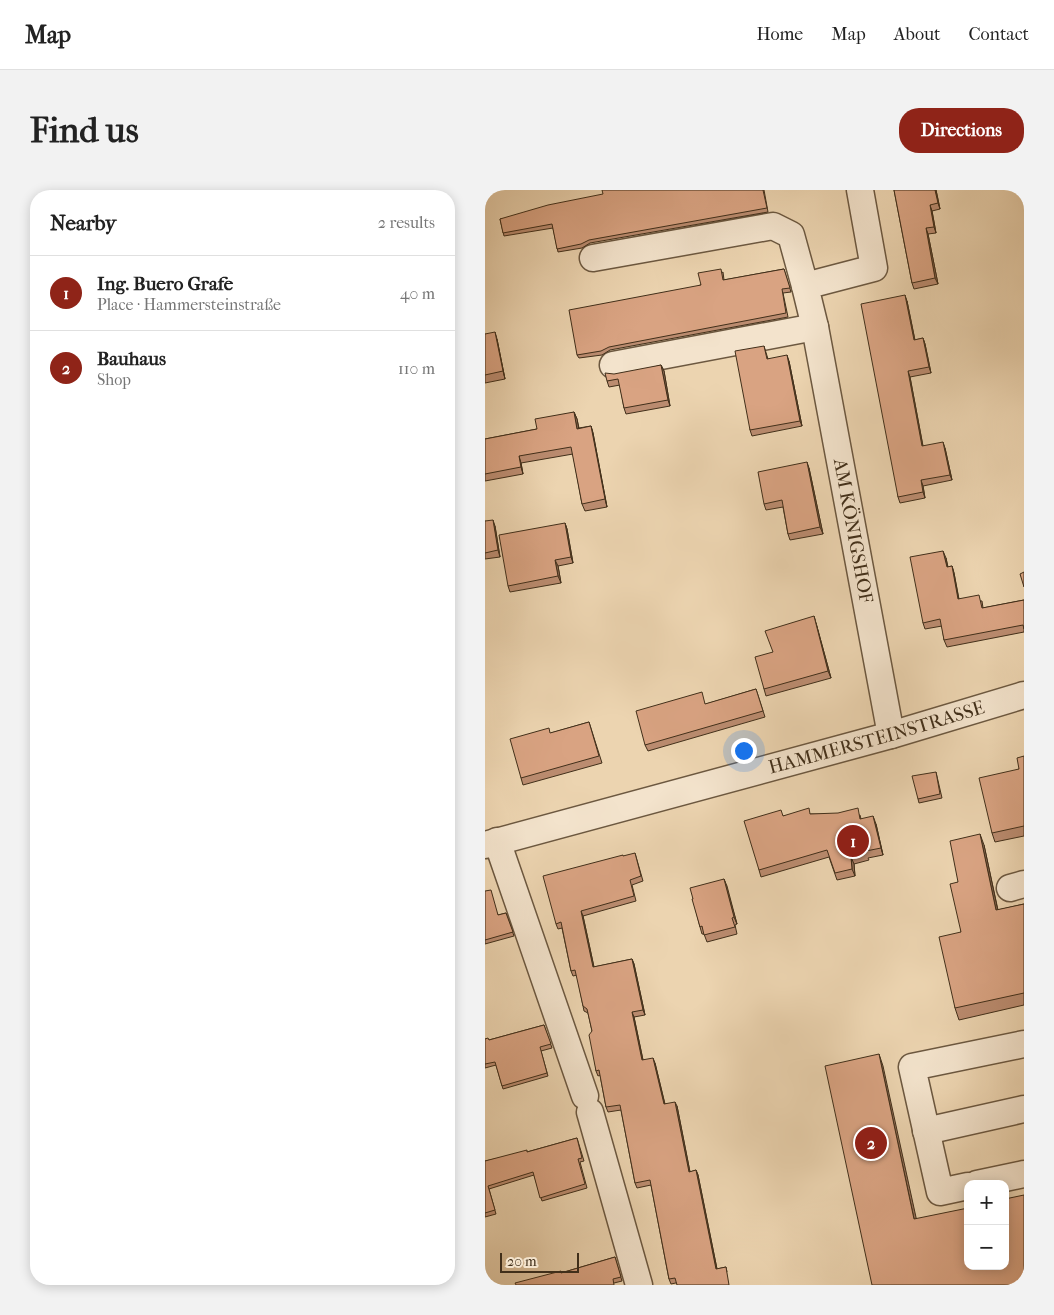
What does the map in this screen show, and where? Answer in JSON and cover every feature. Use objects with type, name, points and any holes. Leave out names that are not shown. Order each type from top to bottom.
[{"type":"street","points":[[805,286],[874,268],[860,190]]},
{"type":"street","name":"AM KÖNIGSHOF","points":[[593,258],[773,226],[791,235],[815,327],[891,734]]},
{"type":"street","points":[[613,365],[815,327]]},
{"type":"street","name":"HAMMERSTEINSTRASSE","points":[[639,1285],[588,1104],[491,843],[891,734],[1024,695]]},
{"type":"street","points":[[964,1187],[940,1192],[912,1067],[1024,1044]]},
{"type":"street","points":[[926,1130],[1024,1110]]},
{"type":"street","points":[[996,1180],[1024,1174]]},
{"type":"building","points":[[602,190],[763,190],[767,208],[589,240],[581,244],[557,249],[552,224],[503,233],[500,219],[548,205],[603,194]]},
{"type":"building","points":[[894,190],[935,190],[938,203],[930,205],[934,227],[926,228],[935,278],[912,283]]},
{"type":"building","points":[[721,269],[723,280],[784,269],[790,288],[782,289],[786,313],[609,347],[601,351],[577,355],[569,310],[701,285],[698,273]]},
{"type":"building","points":[[905,295],[914,340],[923,338],[929,367],[908,371],[922,446],[943,442],[950,475],[921,480],[923,492],[898,497],[861,304]]},
{"type":"building","points":[[495,332],[503,371],[485,375],[485,334]]},
{"type":"building","points":[[764,346],[767,359],[787,355],[800,421],[750,430],[735,351]]},
{"type":"building","points":[[661,365],[668,400],[624,408],[618,379],[607,381],[605,373],[614,374]]},
{"type":"building","points":[[574,412],[577,429],[591,426],[605,499],[582,504],[571,447],[519,456],[521,467],[485,474],[485,439],[537,429],[535,419]]},
{"type":"building","points":[[807,462],[820,527],[788,534],[782,500],[764,504],[758,472]]},
{"type":"building","points":[[493,520],[498,550],[485,553],[485,521]]},
{"type":"building","points":[[565,523],[571,557],[555,560],[558,576],[508,586],[499,535]]},
{"type":"building","points":[[943,551],[947,567],[952,566],[958,599],[979,595],[982,608],[1024,600],[1024,629],[1023,625],[944,640],[940,619],[923,623],[910,557]]},
{"type":"building","points":[[1024,572],[1024,587],[1020,574]]},
{"type":"building","points":[[814,616],[828,671],[764,689],[755,657],[773,652],[765,631]]},
{"type":"building","points":[[756,689],[763,711],[645,745],[636,711],[702,692],[705,704]]},
{"type":"building","points":[[589,722],[599,756],[521,778],[510,739],[549,728],[550,733]]},
{"type":"building","points":[[1024,756],[1024,826],[992,833],[979,778],[1019,769],[1017,758]]},
{"type":"building","points":[[936,772],[940,794],[918,799],[912,776]]},
{"type":"building","points":[[809,808],[810,814],[838,813],[858,808],[860,819],[873,816],[881,848],[851,857],[852,869],[835,873],[827,850],[759,870],[744,821],[781,810],[783,816]]},
{"type":"building","points":[[980,834],[996,910],[1024,904],[1024,993],[955,1008],[939,937],[961,932],[950,884],[958,882],[950,841]]},
{"type":"building","points":[[635,853],[641,876],[630,880],[634,896],[581,911],[593,967],[632,959],[643,1010],[632,1012],[642,1060],[653,1058],[664,1104],[675,1102],[689,1172],[696,1170],[716,1269],[726,1267],[729,1285],[677,1285],[675,1278],[669,1279],[650,1180],[635,1183],[620,1105],[606,1107],[599,1070],[596,1071],[589,1035],[592,1031],[587,1009],[583,1006],[575,970],[571,971],[561,922],[556,924],[543,876]]},
{"type":"building","points":[[724,879],[735,927],[704,935],[702,926],[700,927],[690,888]]},
{"type":"building","points":[[491,890],[498,915],[506,913],[513,932],[485,940],[485,891]]},
{"type":"building","points":[[544,1025],[551,1044],[540,1047],[547,1073],[502,1086],[495,1062],[485,1064],[485,1039],[488,1038],[489,1040]]},
{"type":"building","points":[[879,1054],[914,1219],[964,1209],[964,1270],[1009,1270],[1009,1198],[1024,1195],[1024,1285],[872,1285],[825,1066]]},
{"type":"building","points":[[577,1138],[582,1158],[578,1159],[585,1184],[540,1198],[533,1172],[488,1186],[495,1210],[485,1213],[485,1161]]},
{"type":"building","points":[[615,1257],[621,1277],[613,1279],[614,1285],[516,1285],[515,1283],[561,1271],[561,1273]]},
{"type":"place","name":"Ing. Buero Grafe","points":[[853,841]]},
{"type":"place","name":"Bauhaus","points":[[871,1143]]}]
